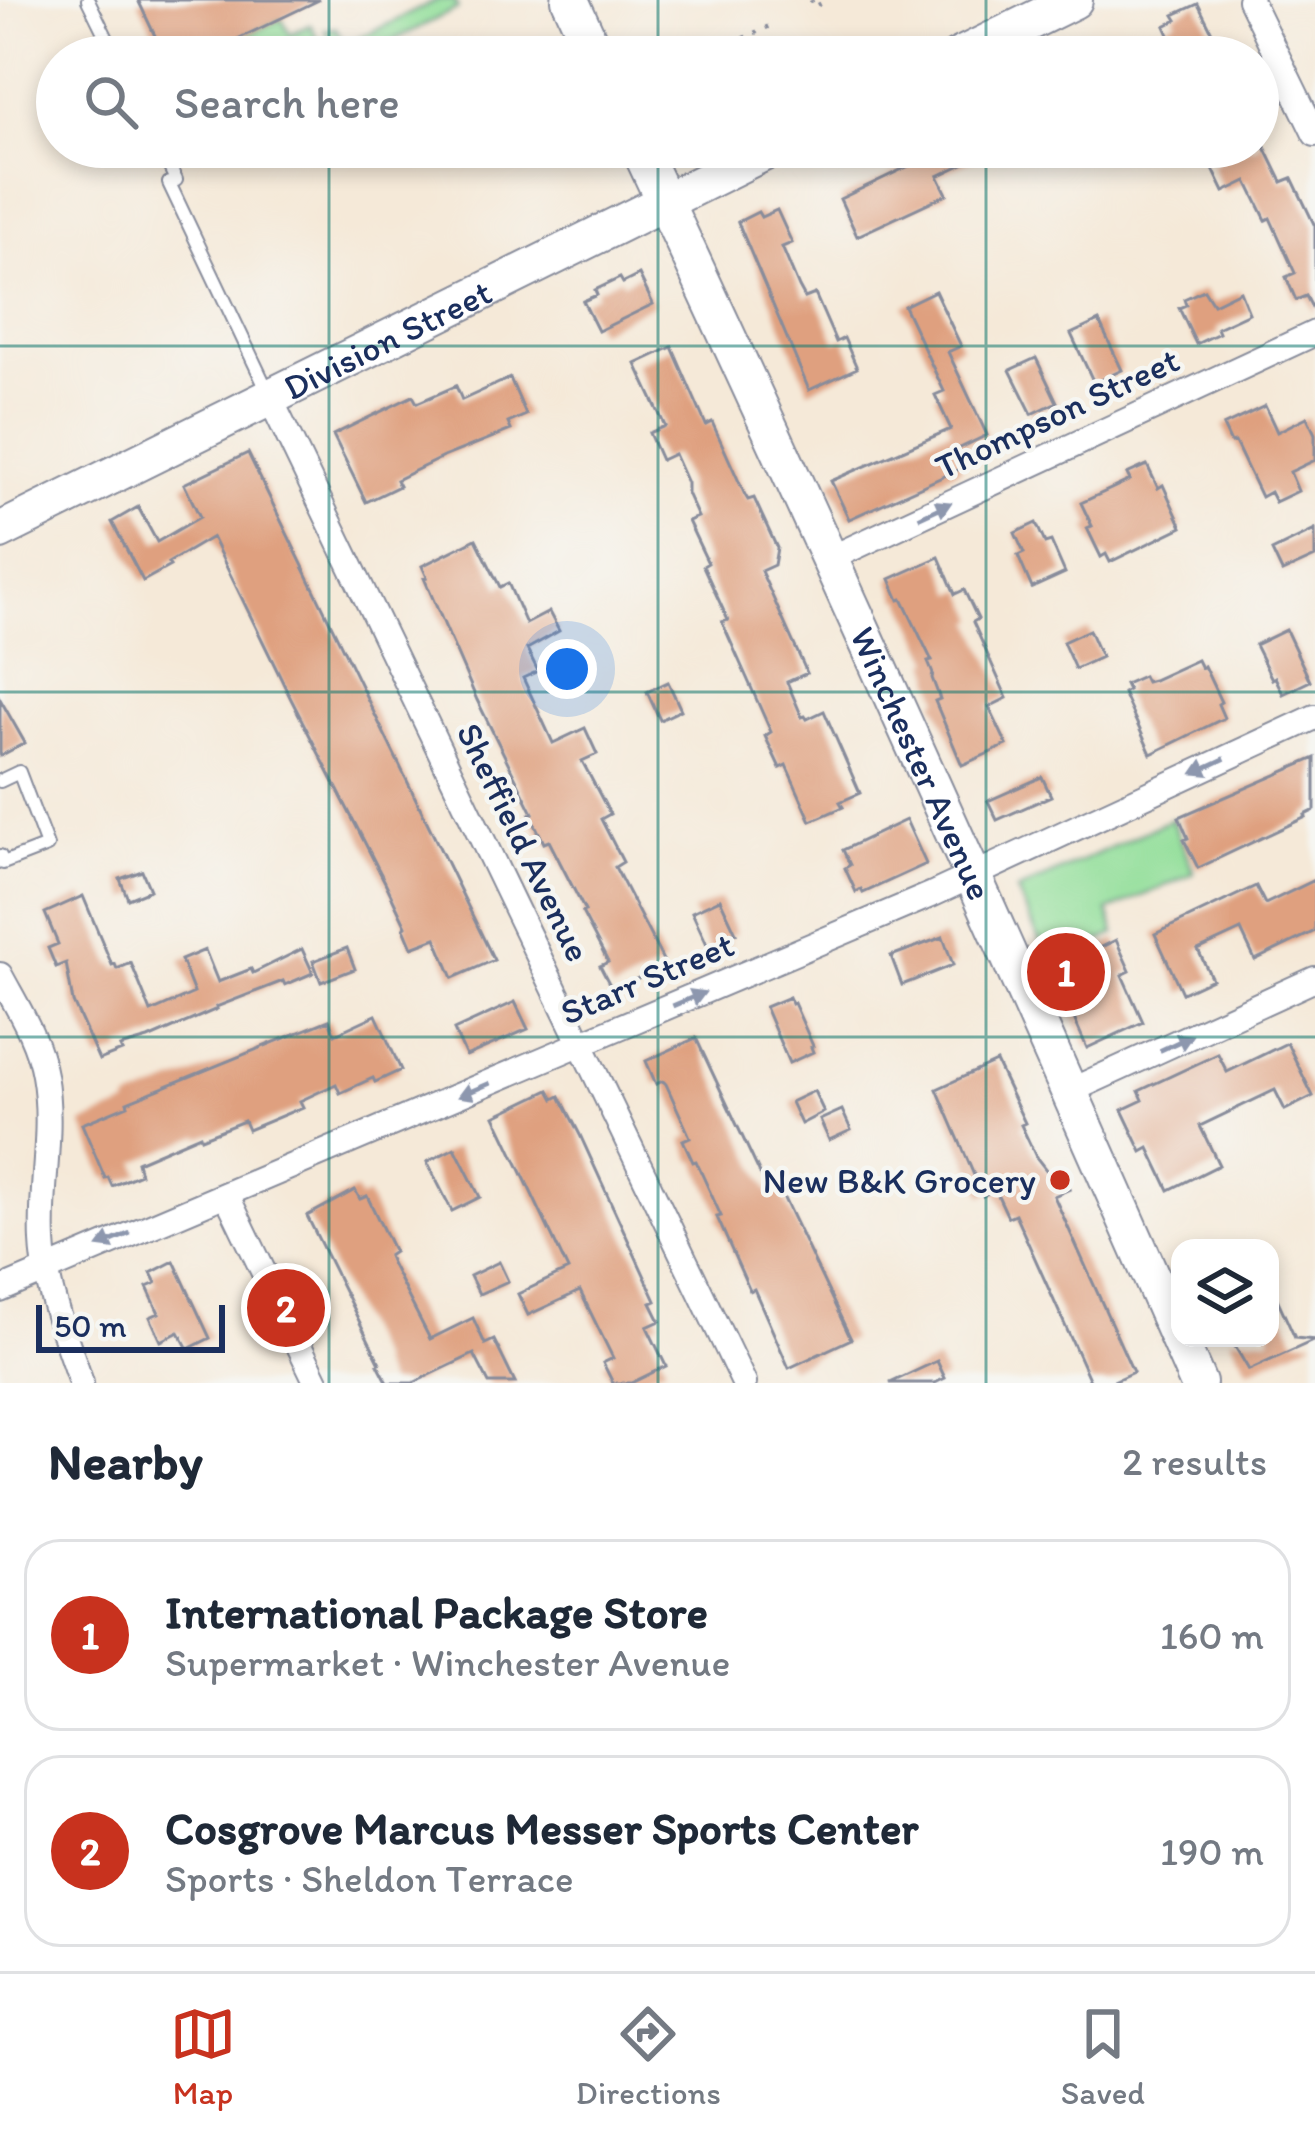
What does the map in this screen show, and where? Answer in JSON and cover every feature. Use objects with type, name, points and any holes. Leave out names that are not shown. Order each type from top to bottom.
[{"type":"street","points":[[570,0],[586,36]]},
{"type":"street","points":[[1001,36],[1074,0]]},
{"type":"street","points":[[1250,0],[1267,36]]},
{"type":"street","points":[[1279,60],[1315,134]]},
{"type":"street","name":"Winchester Avenue","points":[[649,168],[1070,1091],[1198,1383]]},
{"type":"street","name":"Division Street","points":[[0,531],[733,168]]},
{"type":"street","name":"Thompson Street","points":[[829,559],[1315,333]]},
{"type":"street","name":"Sheffield Avenue","points":[[270,398],[744,1383]]},
{"type":"street","name":"Starr Street","points":[[0,1290],[972,876],[1315,716]]},
{"type":"street","points":[[0,975],[31,1034],[44,1072],[49,1115],[43,1240],[81,1383]]},
{"type":"street","points":[[1070,1091],[1315,979]]},
{"type":"street","points":[[226,1193],[317,1383]]},
{"type":"lane","points":[[88,0],[106,36]]},
{"type":"lane","points":[[168,168],[270,398]]},
{"type":"lane","points":[[0,781],[19,772],[47,846],[3,863],[0,856]]},
{"type":"path","points":[[457,0],[462,10]]},
{"type":"path","points":[[811,0],[814,7],[828,0]]},
{"type":"path","points":[[748,36],[776,23]]},
{"type":"green space","points":[[438,0],[454,0],[458,8],[402,36],[364,36]]},
{"type":"green space","points":[[282,19],[290,34],[311,25],[316,36],[246,36]]},
{"type":"green space","points":[[1172,819],[1194,873],[1108,911],[1115,934],[1050,963],[1017,891]]},
{"type":"building","points":[[138,0],[319,0],[244,36],[155,36]]},
{"type":"building","points":[[1198,4],[1214,36],[1170,36],[1165,26],[1177,20],[1174,15]]},
{"type":"building","points":[[905,168],[955,168],[938,176],[947,194],[857,236],[840,199]]},
{"type":"building","points":[[1212,168],[1275,168],[1282,182],[1292,178],[1315,226],[1315,313],[1306,296],[1296,300],[1286,277],[1295,273],[1247,181],[1224,192]]},
{"type":"building","points":[[777,210],[792,243],[782,247],[799,287],[805,298],[815,294],[836,342],[844,338],[857,368],[809,390],[738,222],[758,212],[761,217]]},
{"type":"building","points":[[639,275],[653,304],[598,331],[583,301],[620,278],[623,283]]},
{"type":"building","points":[[1204,290],[1213,304],[1240,291],[1249,313],[1196,344],[1179,308],[1186,305],[1184,299]]},
{"type":"building","points":[[935,291],[961,346],[948,352],[987,435],[954,451],[962,468],[849,519],[831,481],[951,429],[935,395],[944,391],[904,306]]},
{"type":"building","points":[[1099,321],[1122,370],[1094,383],[1071,334]]},
{"type":"building","points":[[672,347],[706,425],[712,422],[745,495],[748,500],[754,498],[777,548],[774,565],[761,571],[807,673],[787,682],[802,717],[824,711],[860,793],[840,802],[843,807],[811,821],[786,765],[780,768],[765,736],[771,732],[722,622],[728,620],[688,521],[698,517],[687,483],[674,454],[661,460],[649,433],[665,426],[636,364]]},
{"type":"building","points":[[1036,358],[1057,402],[1032,414],[1010,370]]},
{"type":"building","points":[[510,378],[526,415],[508,423],[511,430],[396,480],[399,486],[366,502],[333,435],[413,396],[417,403],[456,386],[462,400]]},
{"type":"building","points":[[1265,406],[1277,432],[1307,417],[1315,434],[1315,460],[1290,472],[1298,491],[1275,502],[1270,492],[1261,497],[1223,426]]},
{"type":"building","points":[[248,453],[494,960],[453,978],[436,938],[412,947],[385,882],[212,537],[143,581],[112,522],[138,507],[157,542],[200,517],[184,484]]},
{"type":"building","points":[[1147,465],[1158,488],[1163,485],[1182,527],[1110,562],[1106,554],[1101,557],[1081,503],[1130,480],[1127,474]]},
{"type":"building","points":[[1036,523],[1045,543],[1051,541],[1065,573],[1032,588],[1018,556],[1024,553],[1015,533]]},
{"type":"building","points":[[1315,530],[1315,557],[1282,572],[1272,551]]},
{"type":"building","points":[[476,539],[500,587],[508,583],[526,624],[549,612],[559,631],[527,649],[538,671],[523,678],[553,743],[585,728],[597,754],[582,761],[610,814],[601,819],[623,862],[615,867],[665,964],[613,991],[600,966],[608,962],[585,911],[549,841],[544,843],[424,578],[422,566]]},
{"type":"building","points":[[939,557],[955,594],[964,590],[978,619],[973,622],[1007,698],[989,707],[1007,745],[962,765],[935,701],[940,699],[928,662],[932,661],[890,579]]},
{"type":"building","points":[[1089,630],[1101,657],[1075,669],[1063,642]]},
{"type":"building","points":[[1286,630],[1310,681],[1283,694],[1255,645]]},
{"type":"building","points":[[1197,660],[1221,702],[1224,718],[1151,754],[1123,693],[1128,690],[1125,684],[1143,676],[1146,682],[1153,680]]},
{"type":"building","points":[[668,682],[681,710],[660,720],[647,692]]},
{"type":"building","points":[[0,699],[25,743],[0,756]]},
{"type":"building","points":[[1315,758],[1315,810],[1198,868],[1179,817]]},
{"type":"building","points":[[1042,777],[1051,796],[997,820],[988,801]]},
{"type":"building","points":[[906,820],[926,864],[856,892],[843,850]]},
{"type":"building","points":[[142,871],[150,890],[128,899],[120,879]]},
{"type":"building","points":[[1315,880],[1315,931],[1255,960],[1241,930],[1198,950],[1212,979],[1182,993],[1155,934],[1256,886],[1265,904]]},
{"type":"building","points":[[83,896],[112,965],[117,969],[131,963],[151,1012],[194,993],[181,960],[205,950],[218,982],[251,969],[253,973],[302,949],[313,973],[216,1007],[99,1060],[73,1002],[66,963],[56,967],[48,948],[58,944],[45,913]]},
{"type":"building","points":[[720,899],[736,933],[727,937],[730,944],[711,953],[692,912]]},
{"type":"building","points":[[943,937],[953,965],[902,985],[891,956]]},
{"type":"building","points":[[1116,940],[1130,971],[1122,975],[1143,1022],[1087,1048],[1051,966]]},
{"type":"building","points":[[347,948],[355,969],[321,982],[313,961]]},
{"type":"building","points":[[789,997],[813,1052],[789,1063],[765,1007]]},
{"type":"building","points":[[515,1002],[528,1029],[466,1056],[454,1030]]},
{"type":"building","points":[[376,1015],[401,1070],[340,1093],[336,1084],[300,1101],[303,1107],[248,1130],[244,1121],[200,1135],[137,1162],[140,1174],[112,1186],[105,1178],[82,1124],[329,1020],[335,1034]]},
{"type":"building","points":[[696,1038],[769,1193],[779,1188],[851,1339],[789,1368],[683,1140],[690,1137],[666,1084],[656,1084],[646,1061]]},
{"type":"building","points":[[1287,1043],[1313,1096],[1285,1110],[1275,1090],[1200,1126],[1219,1165],[1169,1190],[1149,1148],[1142,1152],[1122,1110],[1143,1100],[1139,1091],[1218,1054],[1227,1072]]},
{"type":"building","points":[[996,1062],[1036,1157],[1050,1175],[1061,1170],[1070,1189],[1054,1196],[1133,1372],[1109,1383],[1091,1383],[1015,1214],[1008,1217],[995,1189],[983,1196],[937,1089]]},
{"type":"building","points":[[549,1090],[554,1099],[560,1096],[580,1135],[656,1301],[651,1303],[660,1321],[647,1327],[666,1366],[631,1383],[613,1383],[603,1363],[613,1358],[580,1291],[528,1315],[518,1294],[568,1270],[495,1116]]},
{"type":"building","points":[[814,1091],[824,1112],[801,1124],[791,1102]]},
{"type":"building","points":[[842,1110],[851,1130],[829,1140],[820,1120]]},
{"type":"building","points":[[455,1148],[480,1197],[452,1211],[427,1162]]},
{"type":"building","points":[[355,1190],[360,1199],[367,1196],[394,1252],[388,1256],[391,1263],[430,1339],[473,1318],[485,1344],[494,1340],[515,1383],[489,1383],[474,1354],[413,1383],[388,1383],[307,1216]]},
{"type":"building","points":[[174,1261],[210,1338],[188,1349],[179,1332],[161,1341],[150,1317],[159,1313],[147,1287],[156,1283],[151,1273]]},
{"type":"building","points":[[499,1262],[508,1281],[479,1294],[470,1276]]},
{"type":"building","points":[[1279,1303],[1295,1338],[1315,1340],[1249,1370],[1235,1347],[1279,1347]]},
{"type":"building","points":[[937,1361],[945,1378],[935,1383],[890,1383]]},
{"type":"place","name":"International Package Store","points":[[1066,972]]},
{"type":"place","name":"New B&K Grocery","points":[[1060,1180]]},
{"type":"place","name":"Cosgrove Marcus Messer Sports Center","points":[[286,1308]]}]
